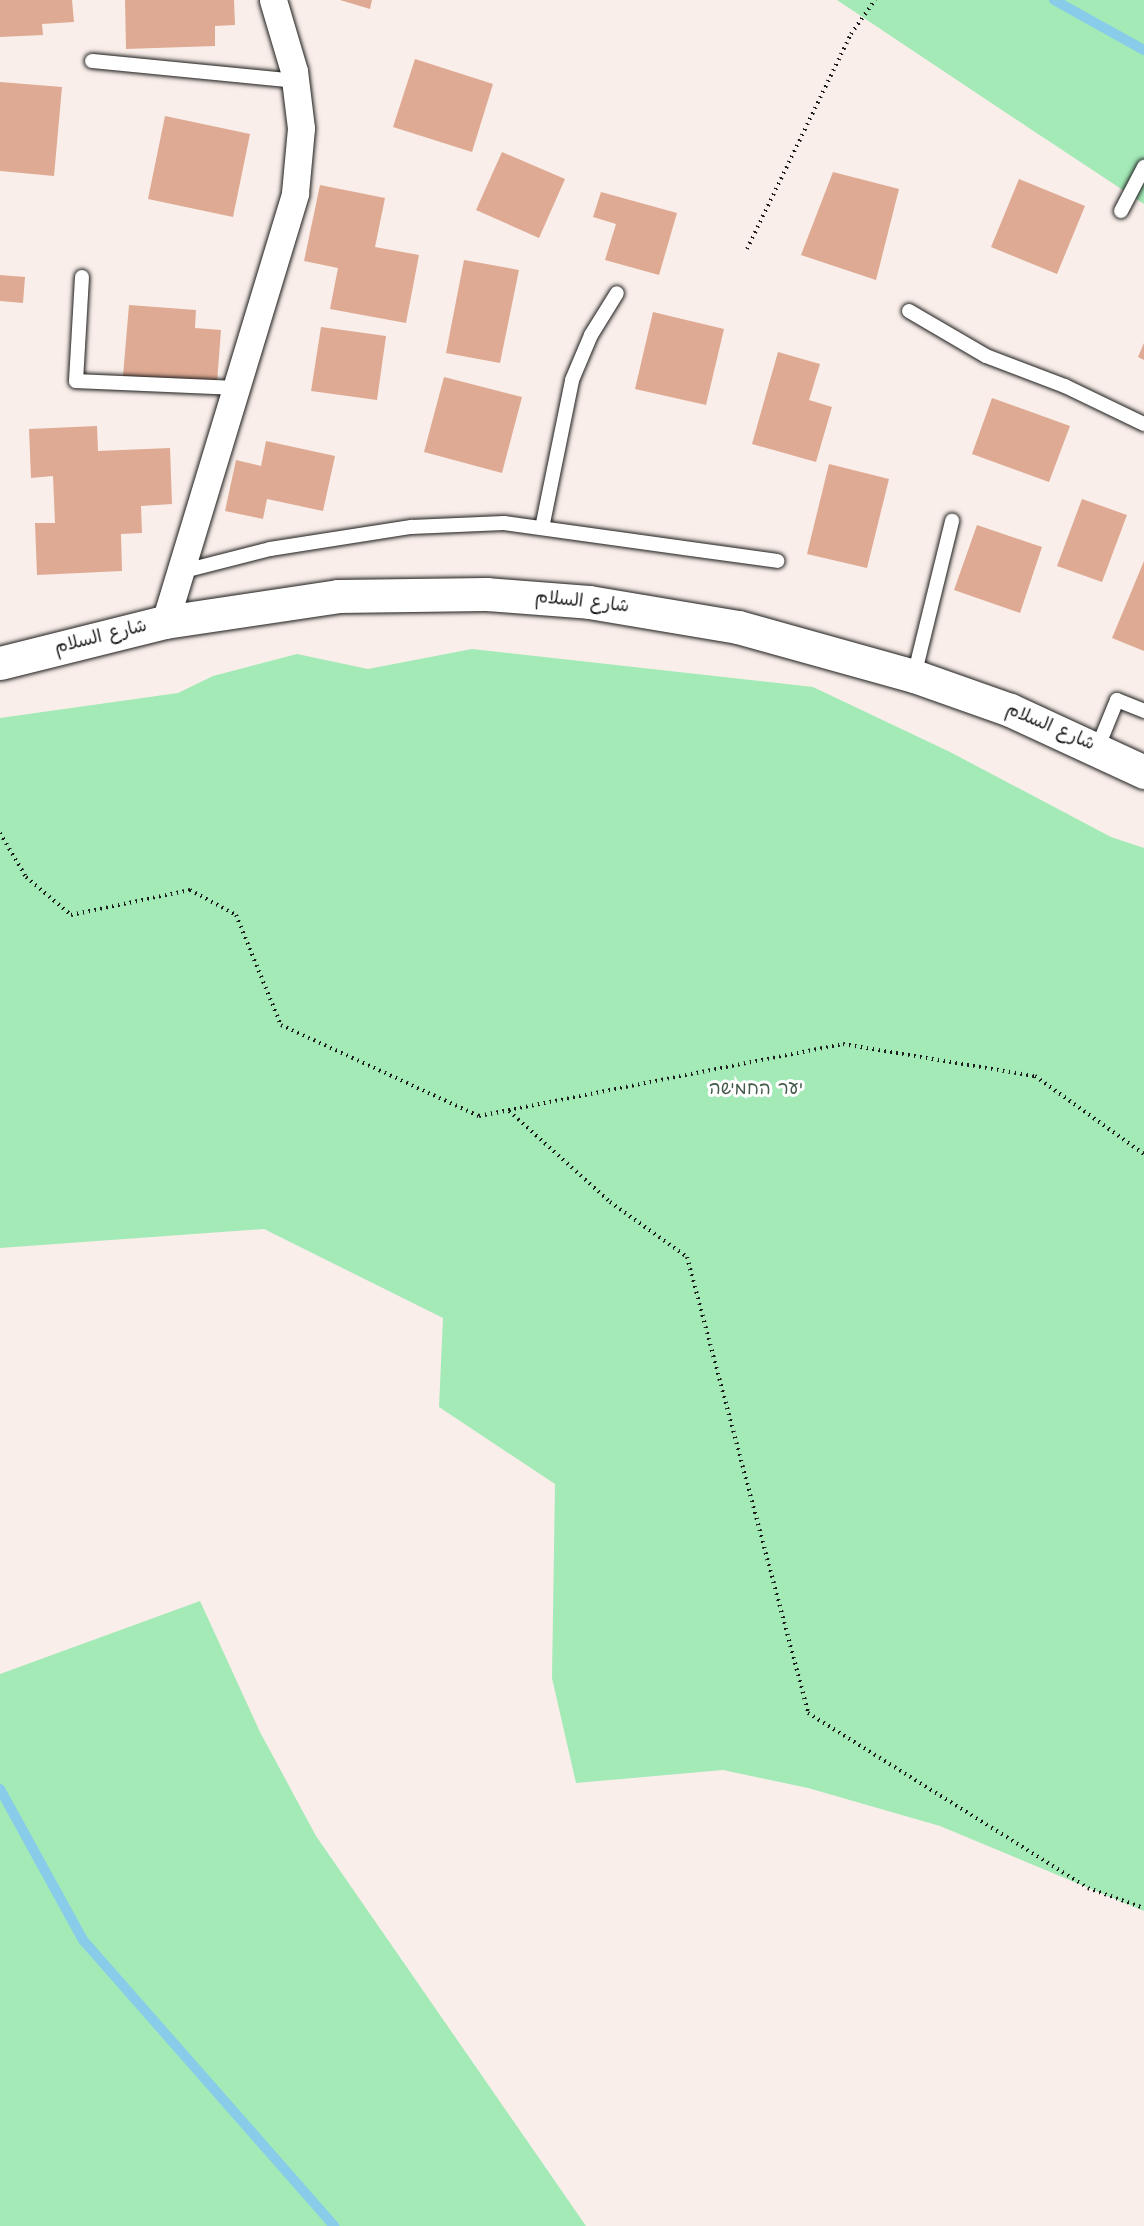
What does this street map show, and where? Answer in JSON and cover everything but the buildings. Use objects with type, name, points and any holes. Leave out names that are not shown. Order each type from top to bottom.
[{"type":"main road","name":"شارع السلام","points":[[0,663],[165,622],[338,597],[486,594],[662,612],[802,643],[914,676],[1010,710],[1144,772]]},
{"type":"street","points":[[165,622],[296,193],[301,128],[295,81],[273,0]]},
{"type":"lane","points":[[92,61],[295,81]]},
{"type":"lane","points":[[1121,211],[1144,167]]},
{"type":"lane","points":[[82,278],[76,381],[236,388]]},
{"type":"lane","points":[[542,528],[572,380],[591,335],[618,293]]},
{"type":"lane","points":[[909,311],[986,356],[1065,386],[1144,423]]},
{"type":"lane","points":[[914,676],[952,521]]},
{"type":"lane","points":[[180,572],[270,549],[411,527],[504,523],[777,561]]},
{"type":"lane","points":[[1097,749],[1117,700],[1144,711]]},
{"type":"path","points":[[747,249],[851,34],[875,0]]},
{"type":"path","points":[[0,833],[26,877],[71,915],[190,890],[236,915],[281,1025],[478,1116],[843,1044],[1035,1076],[1144,1154]]},
{"type":"path","points":[[508,1110],[610,1202],[687,1257],[808,1713],[1088,1888],[1144,1908]]},
{"type":"green space","points":[[837,0],[1144,0],[1144,204],[1029,128]]},
{"type":"green space","name":"יער החמישה","points":[[472,649],[813,687],[950,752],[1111,837],[1144,848],[1144,1911],[940,1826],[808,1788],[723,1770],[576,1783],[552,1678],[555,1484],[439,1407],[443,1318],[264,1229],[0,1248],[0,718],[178,693],[213,676],[297,654],[368,669]]},
{"type":"green space","points":[[200,1601],[260,1732],[316,1836],[586,2226],[0,2226],[0,1674]]},
{"type":"waterway","points":[[1054,0],[1144,50]]},
{"type":"waterway","points":[[0,1789],[83,1940],[334,2226]]}]
